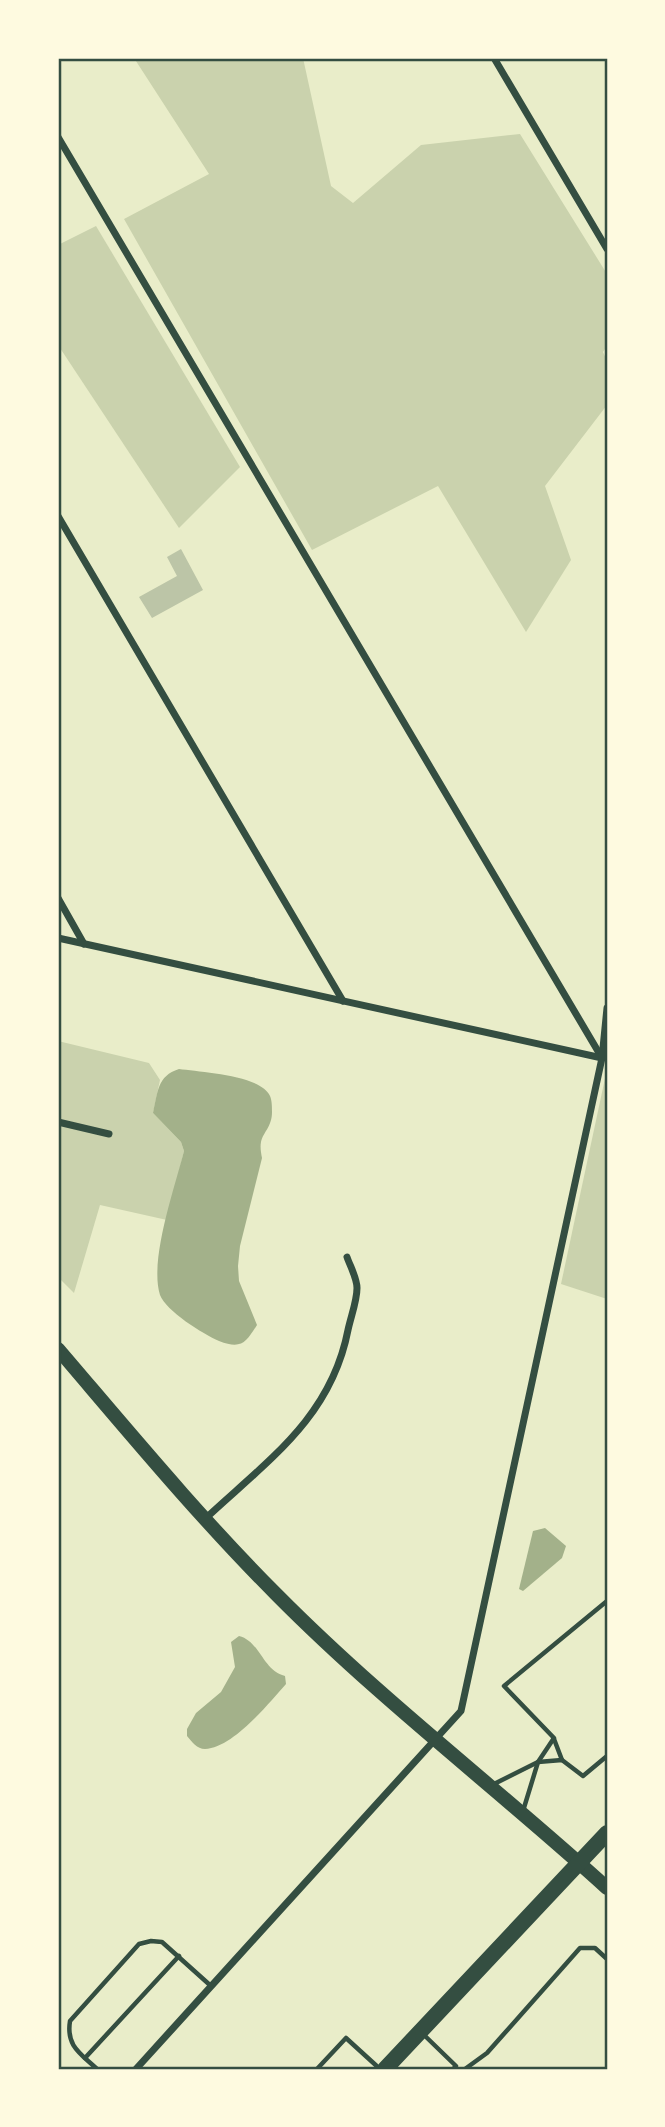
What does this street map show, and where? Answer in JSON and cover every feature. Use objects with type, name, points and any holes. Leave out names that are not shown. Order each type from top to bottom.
[{"type":"main road","points":[[58,1349],[277,1595],[435,1740],[607,1888]]},
{"type":"main road","points":[[383,2069],[607,1833]]},
{"type":"street","points":[[494,58],[607,249]]},
{"type":"street","points":[[58,137],[602,1058]]},
{"type":"street","points":[[58,516],[343,1001]]},
{"type":"street","points":[[58,898],[84,943]]},
{"type":"street","points":[[58,937],[602,1058]]},
{"type":"street","points":[[138,2069],[461,1711],[602,1058],[607,1009]]},
{"type":"street","points":[[58,1122],[109,1133]]},
{"type":"street","points":[[206,1518],[283,1448],[312,1415],[331,1383],[345,1345],[357,1286],[347,1257]]},
{"type":"lane","points":[[607,1601],[504,1686],[554,1738],[562,1760],[583,1776],[607,1756]]},
{"type":"lane","points":[[523,1813],[538,1762],[554,1738]]},
{"type":"lane","points":[[491,1786],[538,1762],[562,1760]]},
{"type":"lane","points":[[97,2069],[72,2045],[68,2035],[70,2021],[139,1944],[162,1942],[211,1986]]},
{"type":"lane","points":[[465,2069],[487,2053],[580,1948],[595,1948],[607,1959]]},
{"type":"lane","points":[[85,2058],[178,1955]]},
{"type":"lane","points":[[420,2031],[456,2068]]},
{"type":"lane","points":[[317,2069],[346,2038],[383,2069]]},
{"type":"shaded area","points":[[134,58],[303,58],[331,186],[353,203],[421,145],[520,134],[607,274],[607,346],[603,352],[607,361],[607,405],[545,486],[571,560],[526,632],[438,486],[312,550],[124,219],[209,174]]},
{"type":"shaded area","points":[[96,226],[240,467],[179,528],[58,345],[58,245]]},
{"type":"shaded area","points":[[58,1041],[149,1063],[160,1080],[153,1113],[181,1142],[184,1151],[167,1220],[100,1205],[74,1293],[58,1277]]},
{"type":"shaded area","points":[[179,1069],[215,1073],[255,1083],[264,1089],[271,1100],[272,1117],[261,1142],[262,1158],[240,1246],[239,1281],[257,1325],[243,1343],[227,1344],[195,1328],[177,1315],[160,1295],[160,1244],[184,1151],[181,1142],[153,1113],[162,1080]]},
{"type":"shaded area","points":[[607,1069],[607,1299],[561,1284]]},
{"type":"shaded area","points":[[545,1528],[566,1546],[562,1558],[523,1591],[519,1589],[533,1531]]},
{"type":"shaded area","points":[[239,1636],[252,1644],[271,1668],[285,1676],[286,1684],[238,1733],[216,1747],[200,1748],[187,1736],[187,1729],[196,1713],[221,1692],[235,1667],[231,1642]]},
{"type":"building","points":[[181,549],[203,590],[152,618],[139,597],[177,576],[167,557]]}]
